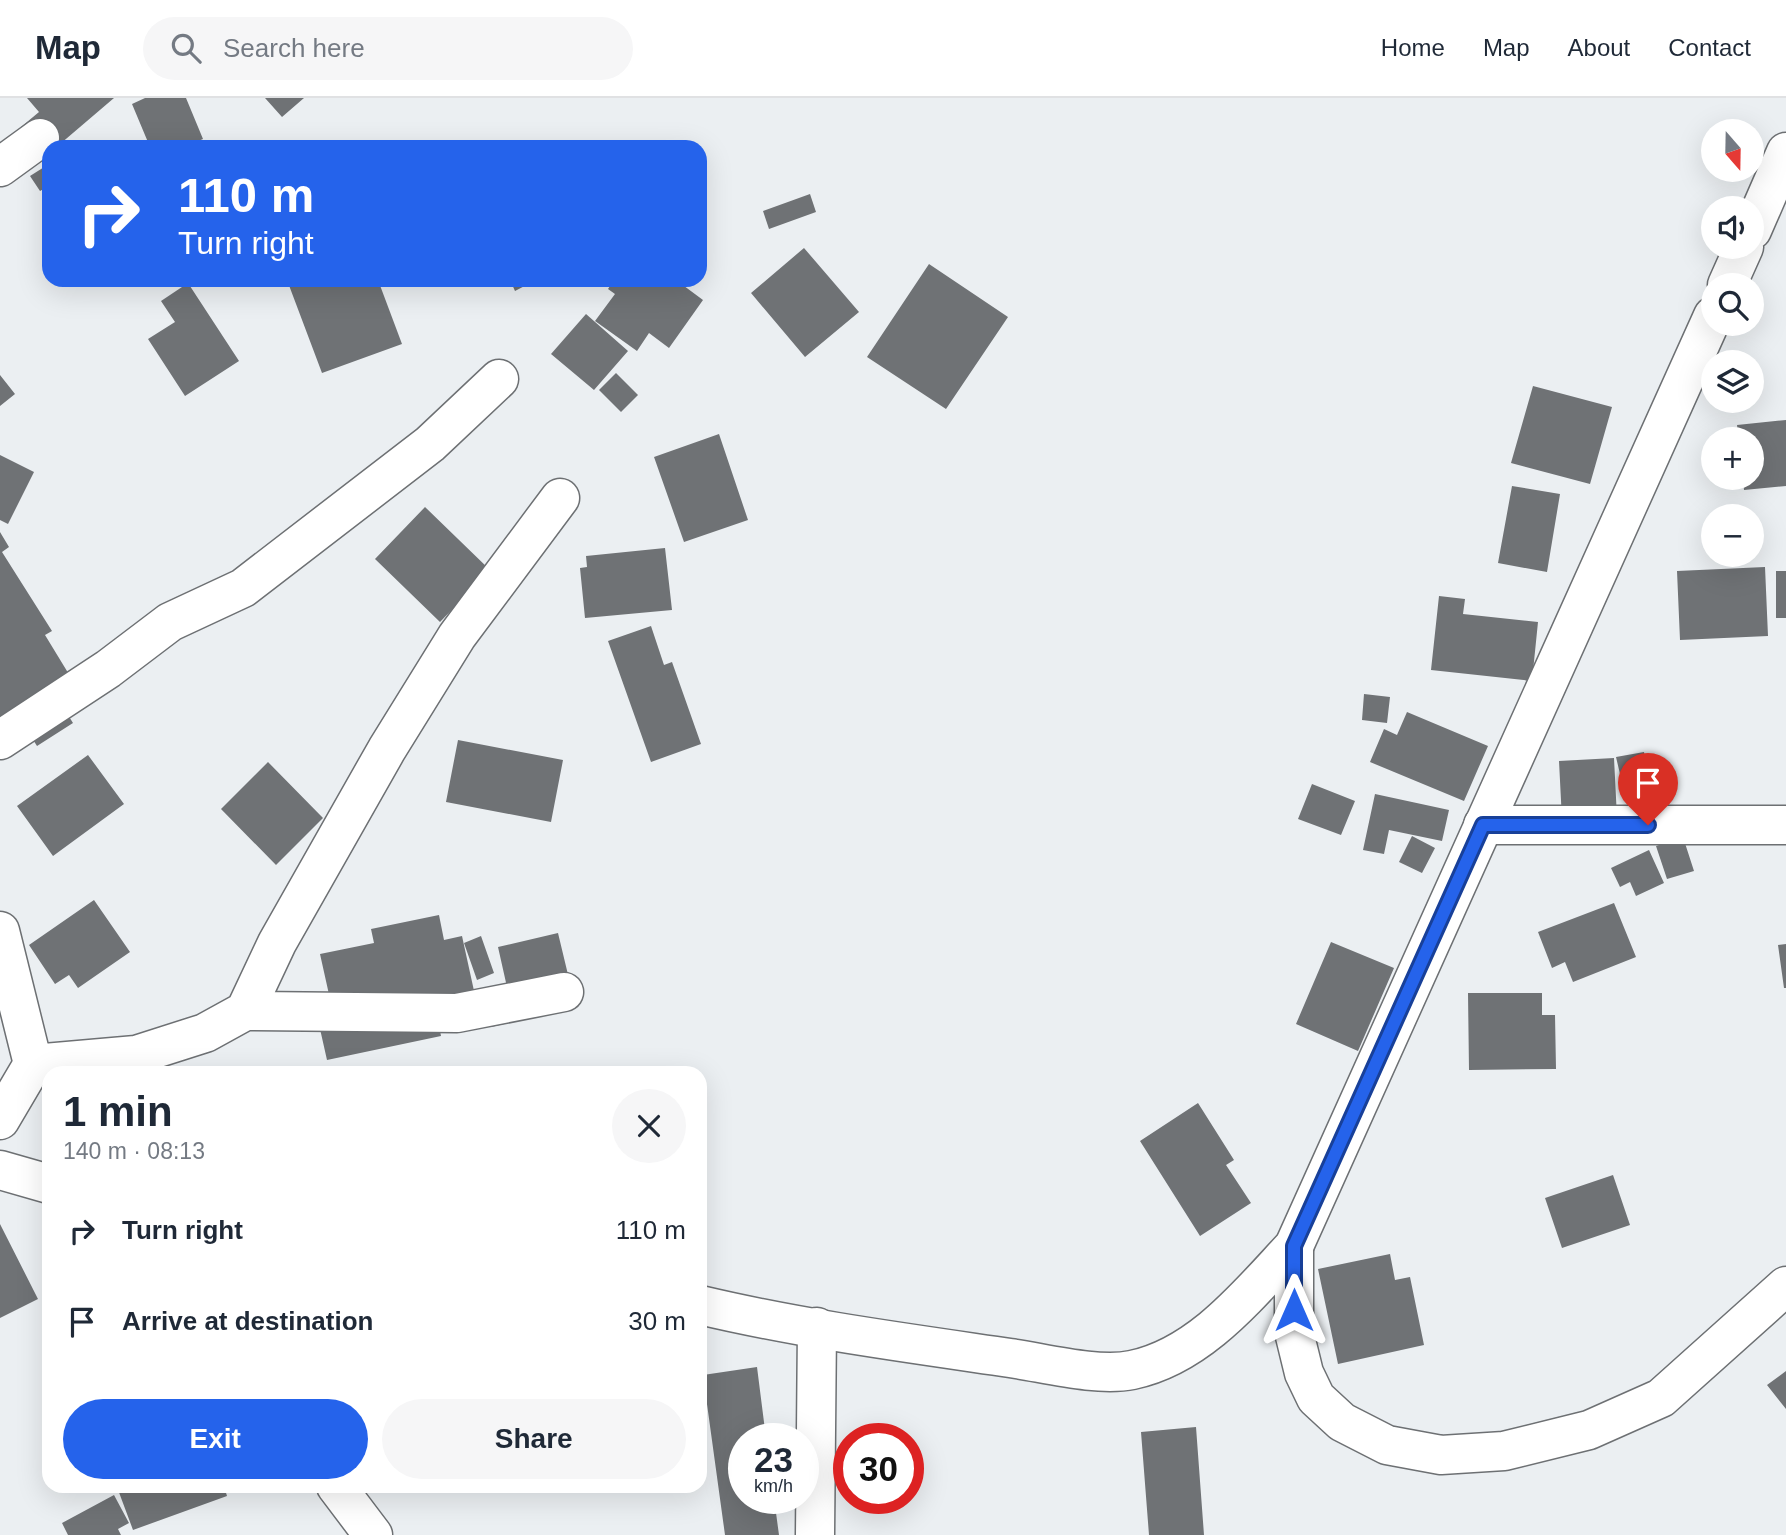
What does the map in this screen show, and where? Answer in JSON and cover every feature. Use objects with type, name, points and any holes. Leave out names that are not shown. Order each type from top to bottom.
[{"type":"street","points":[[0,167],[40,138]]},
{"type":"street","points":[[1764,202],[1786,152]]},
{"type":"street","points":[[707,1306],[1085,1369],[1131,1370],[1173,1355],[1225,1318],[1294,1246],[1704,336]]},
{"type":"street","points":[[0,740],[108,669],[170,622],[243,588],[430,444],[499,379]]},
{"type":"street","points":[[245,1011],[277,943],[450,647],[560,498]]},
{"type":"street","points":[[1483,825],[1786,825]]},
{"type":"street","points":[[0,931],[33,1064],[0,1120]]},
{"type":"street","points":[[33,1064],[136,1055],[205,1033],[245,1011],[457,1013],[564,992]]},
{"type":"street","points":[[0,1170],[42,1182]]},
{"type":"street","points":[[1294,1246],[1294,1332],[1304,1373],[1316,1398],[1342,1422],[1387,1445],[1441,1455],[1504,1451],[1590,1430],[1661,1398],[1786,1286]]},
{"type":"street","points":[[814,1535],[817,1326]]},
{"type":"street","points":[[341,1493],[373,1535]]},
{"type":"building","points":[[27,98],[114,98],[65,140],[42,140],[42,151],[21,127],[39,112]]},
{"type":"building","points":[[145,98],[186,98],[203,139],[147,140],[132,104]]},
{"type":"building","points":[[265,98],[304,98],[282,117]]},
{"type":"building","points":[[42,168],[42,190],[40,191],[30,176]]},
{"type":"building","points":[[810,194],[816,212],[769,229],[763,211]]},
{"type":"building","points":[[804,248],[859,312],[805,357],[751,293]]},
{"type":"building","points":[[929,264],[1008,317],[946,409],[867,357]]},
{"type":"building","points":[[182,287],[191,287],[239,361],[185,396],[148,339],[175,322],[161,301]]},
{"type":"building","points":[[290,287],[381,287],[402,344],[322,373]]},
{"type":"building","points":[[685,287],[703,300],[669,348],[649,333],[637,351],[595,321],[615,294],[608,289]]},
{"type":"building","points":[[586,314],[628,351],[594,390],[551,354]]},
{"type":"building","points":[[616,373],[638,395],[621,412],[599,390]]},
{"type":"building","points":[[0,375],[15,394],[0,406]]},
{"type":"building","points":[[1533,386],[1612,407],[1590,484],[1511,463]]},
{"type":"building","points":[[1786,420],[1786,486],[1764,488],[1764,427],[1737,425]]},
{"type":"building","points":[[719,434],[748,520],[684,542],[654,457]]},
{"type":"building","points":[[0,455],[34,472],[8,524],[0,520]]},
{"type":"building","points":[[1512,486],[1560,494],[1547,572],[1498,563]]},
{"type":"building","points":[[425,507],[490,570],[440,622],[375,559]]},
{"type":"building","points":[[0,532],[9,547],[2,552],[52,631],[45,635],[70,676],[51,688],[73,723],[37,746],[25,727],[0,735]]},
{"type":"building","points":[[665,548],[672,610],[585,618],[580,568],[587,567],[586,556]]},
{"type":"building","points":[[1765,567],[1768,636],[1680,640],[1677,571]]},
{"type":"building","points":[[1776,571],[1786,571],[1786,618],[1776,618]]},
{"type":"building","points":[[1439,596],[1465,599],[1463,614],[1538,622],[1532,681],[1431,670]]},
{"type":"building","points":[[651,626],[664,665],[672,662],[701,744],[651,762],[608,641]]},
{"type":"building","points":[[1364,694],[1390,697],[1387,723],[1362,720]]},
{"type":"building","points":[[1407,712],[1488,746],[1464,801],[1370,762],[1384,729],[1397,735]]},
{"type":"building","points":[[458,740],[563,760],[551,822],[446,802]]},
{"type":"building","points":[[1644,752],[1647,769],[1620,774],[1616,757]]},
{"type":"building","points":[[88,755],[124,804],[53,856],[17,806]]},
{"type":"building","points":[[1614,758],[1618,837],[1563,840],[1559,761]]},
{"type":"building","points":[[268,762],[323,818],[276,865],[221,809]]},
{"type":"building","points":[[1312,784],[1355,801],[1341,835],[1298,819]]},
{"type":"building","points":[[1375,794],[1449,810],[1442,841],[1389,830],[1384,854],[1363,850]]},
{"type":"building","points":[[1412,836],[1435,848],[1422,873],[1399,862]]},
{"type":"building","points":[[1683,837],[1694,871],[1667,879],[1656,846]]},
{"type":"building","points":[[1649,850],[1664,883],[1636,896],[1630,882],[1620,887],[1611,868]]},
{"type":"building","points":[[94,900],[130,952],[78,988],[69,975],[55,984],[29,945]]},
{"type":"building","points":[[1614,903],[1636,957],[1573,982],[1565,962],[1552,968],[1538,932]]},
{"type":"building","points":[[439,915],[444,940],[462,936],[476,1000],[436,1009],[441,1036],[327,1060],[318,1020],[334,1017],[320,954],[374,943],[371,929]]},
{"type":"building","points":[[558,933],[576,1008],[491,1027],[485,1002],[509,996],[498,947]]},
{"type":"building","points":[[481,936],[494,973],[477,980],[464,943]]},
{"type":"building","points":[[1331,942],[1394,968],[1358,1051],[1296,1024]]},
{"type":"building","points":[[1786,944],[1786,988],[1784,988],[1778,945]]},
{"type":"building","points":[[1468,993],[1542,993],[1542,1015],[1555,1015],[1556,1069],[1469,1070]]},
{"type":"building","points":[[1198,1103],[1234,1160],[1226,1165],[1251,1203],[1200,1236],[1140,1141]]},
{"type":"building","points":[[1613,1175],[1630,1225],[1562,1248],[1545,1198]]},
{"type":"building","points":[[0,1224],[38,1299],[0,1318]]},
{"type":"building","points":[[1390,1254],[1395,1280],[1410,1277],[1424,1345],[1338,1364],[1318,1269]]},
{"type":"building","points":[[757,1367],[764,1423],[728,1423],[728,1514],[776,1514],[779,1535],[725,1535],[707,1404],[707,1374]]},
{"type":"building","points":[[1786,1371],[1786,1409],[1767,1385]]},
{"type":"building","points":[[1196,1427],[1204,1535],[1149,1535],[1141,1432]]},
{"type":"building","points":[[119,1493],[226,1493],[227,1496],[133,1530]]},
{"type":"building","points":[[114,1495],[129,1523],[118,1529],[121,1535],[68,1535],[62,1523]]},
{"type":"route","points":[[1294,1310],[1294,1246],[1483,825],[1648,825]]}]
